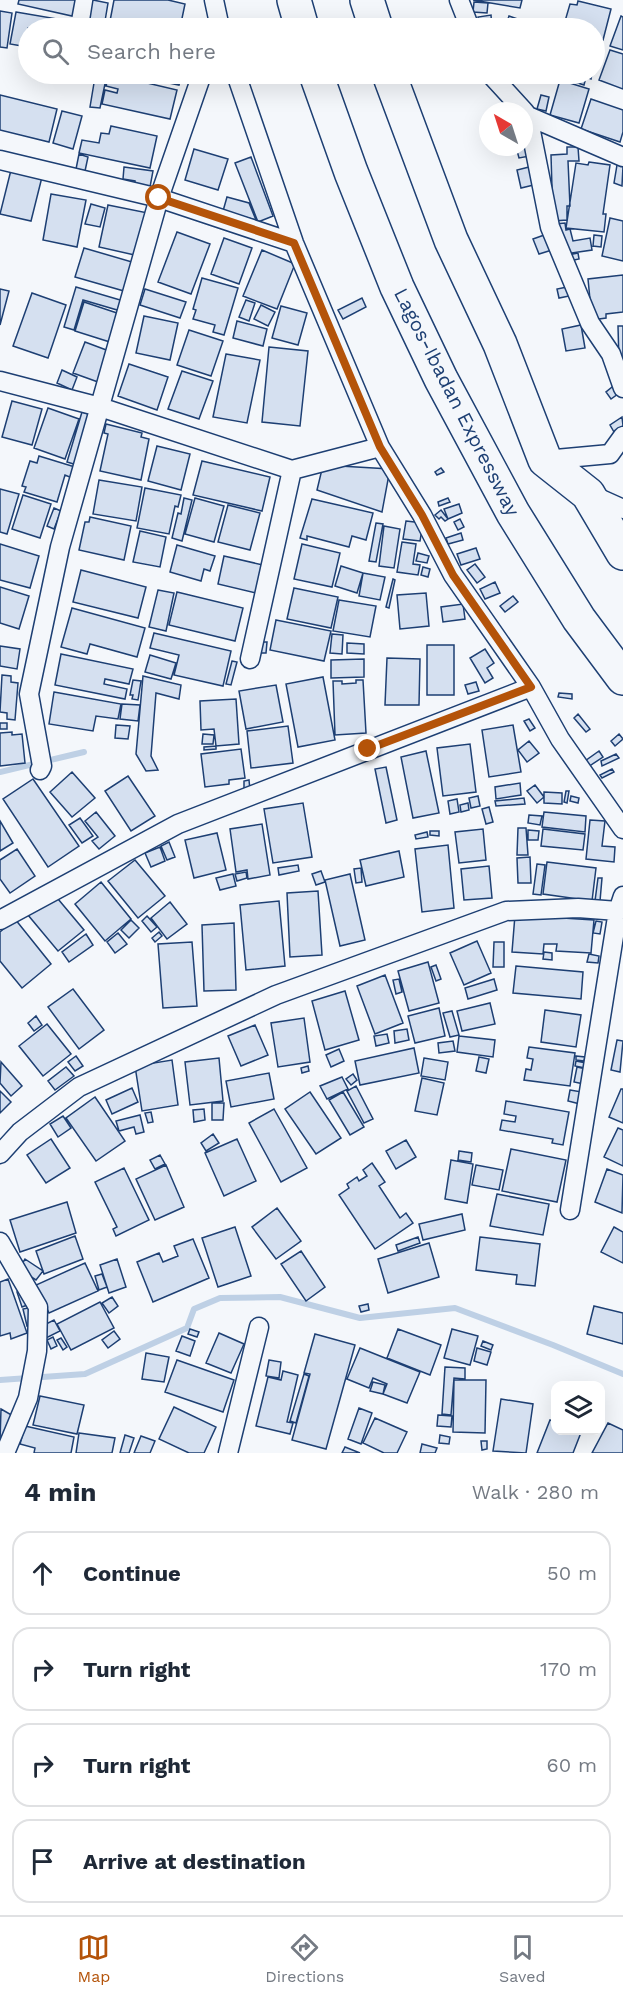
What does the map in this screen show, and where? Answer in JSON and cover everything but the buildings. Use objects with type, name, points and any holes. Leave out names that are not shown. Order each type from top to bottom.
[{"type":"highway","points":[[294,0],[299,18]]},
{"type":"highway","points":[[367,0],[373,18]]},
{"type":"highway","name":"Lagos-Ibadan Expressway","points":[[320,84],[393,276],[441,379],[513,513],[579,619],[623,678]]},
{"type":"highway","points":[[393,84],[451,240],[500,344],[545,460],[588,494],[623,554]]},
{"type":"street","points":[[214,0],[217,18]]},
{"type":"street","points":[[459,0],[466,18]]},
{"type":"street","points":[[40,770],[42,766],[29,694],[60,547],[159,198],[198,84]]},
{"type":"street","points":[[239,84],[294,243],[380,447],[422,515],[453,575],[531,687],[560,739],[623,829]]},
{"type":"street","points":[[499,84],[515,102]]},
{"type":"street","points":[[533,117],[623,157]]},
{"type":"street","points":[[533,149],[550,227],[590,323],[611,354],[623,388]]},
{"type":"street","points":[[0,160],[159,198],[294,243]]},
{"type":"street","points":[[0,381],[100,407],[292,470],[380,447]]},
{"type":"street","points":[[545,460],[610,454],[623,436]]},
{"type":"street","points":[[250,659],[292,470]]},
{"type":"street","points":[[588,494],[623,509]]},
{"type":"street","points":[[0,920],[178,824],[531,687]]},
{"type":"street","points":[[0,1154],[20,1132],[79,1087],[276,994],[506,911],[578,908],[620,903],[570,1210]]},
{"type":"street","points":[[0,1242],[38,1307],[37,1351],[28,1398],[4,1453]]},
{"type":"street","points":[[228,1453],[259,1327]]},
{"type":"waterway","points":[[0,772],[84,752]]},
{"type":"waterway","points":[[0,1380],[85,1374],[187,1328],[194,1309],[220,1298],[280,1297],[360,1318],[455,1308],[623,1374]]},
{"type":"route","points":[[159,198],[294,243],[380,447],[422,515],[453,575],[531,687],[368,749]]}]
